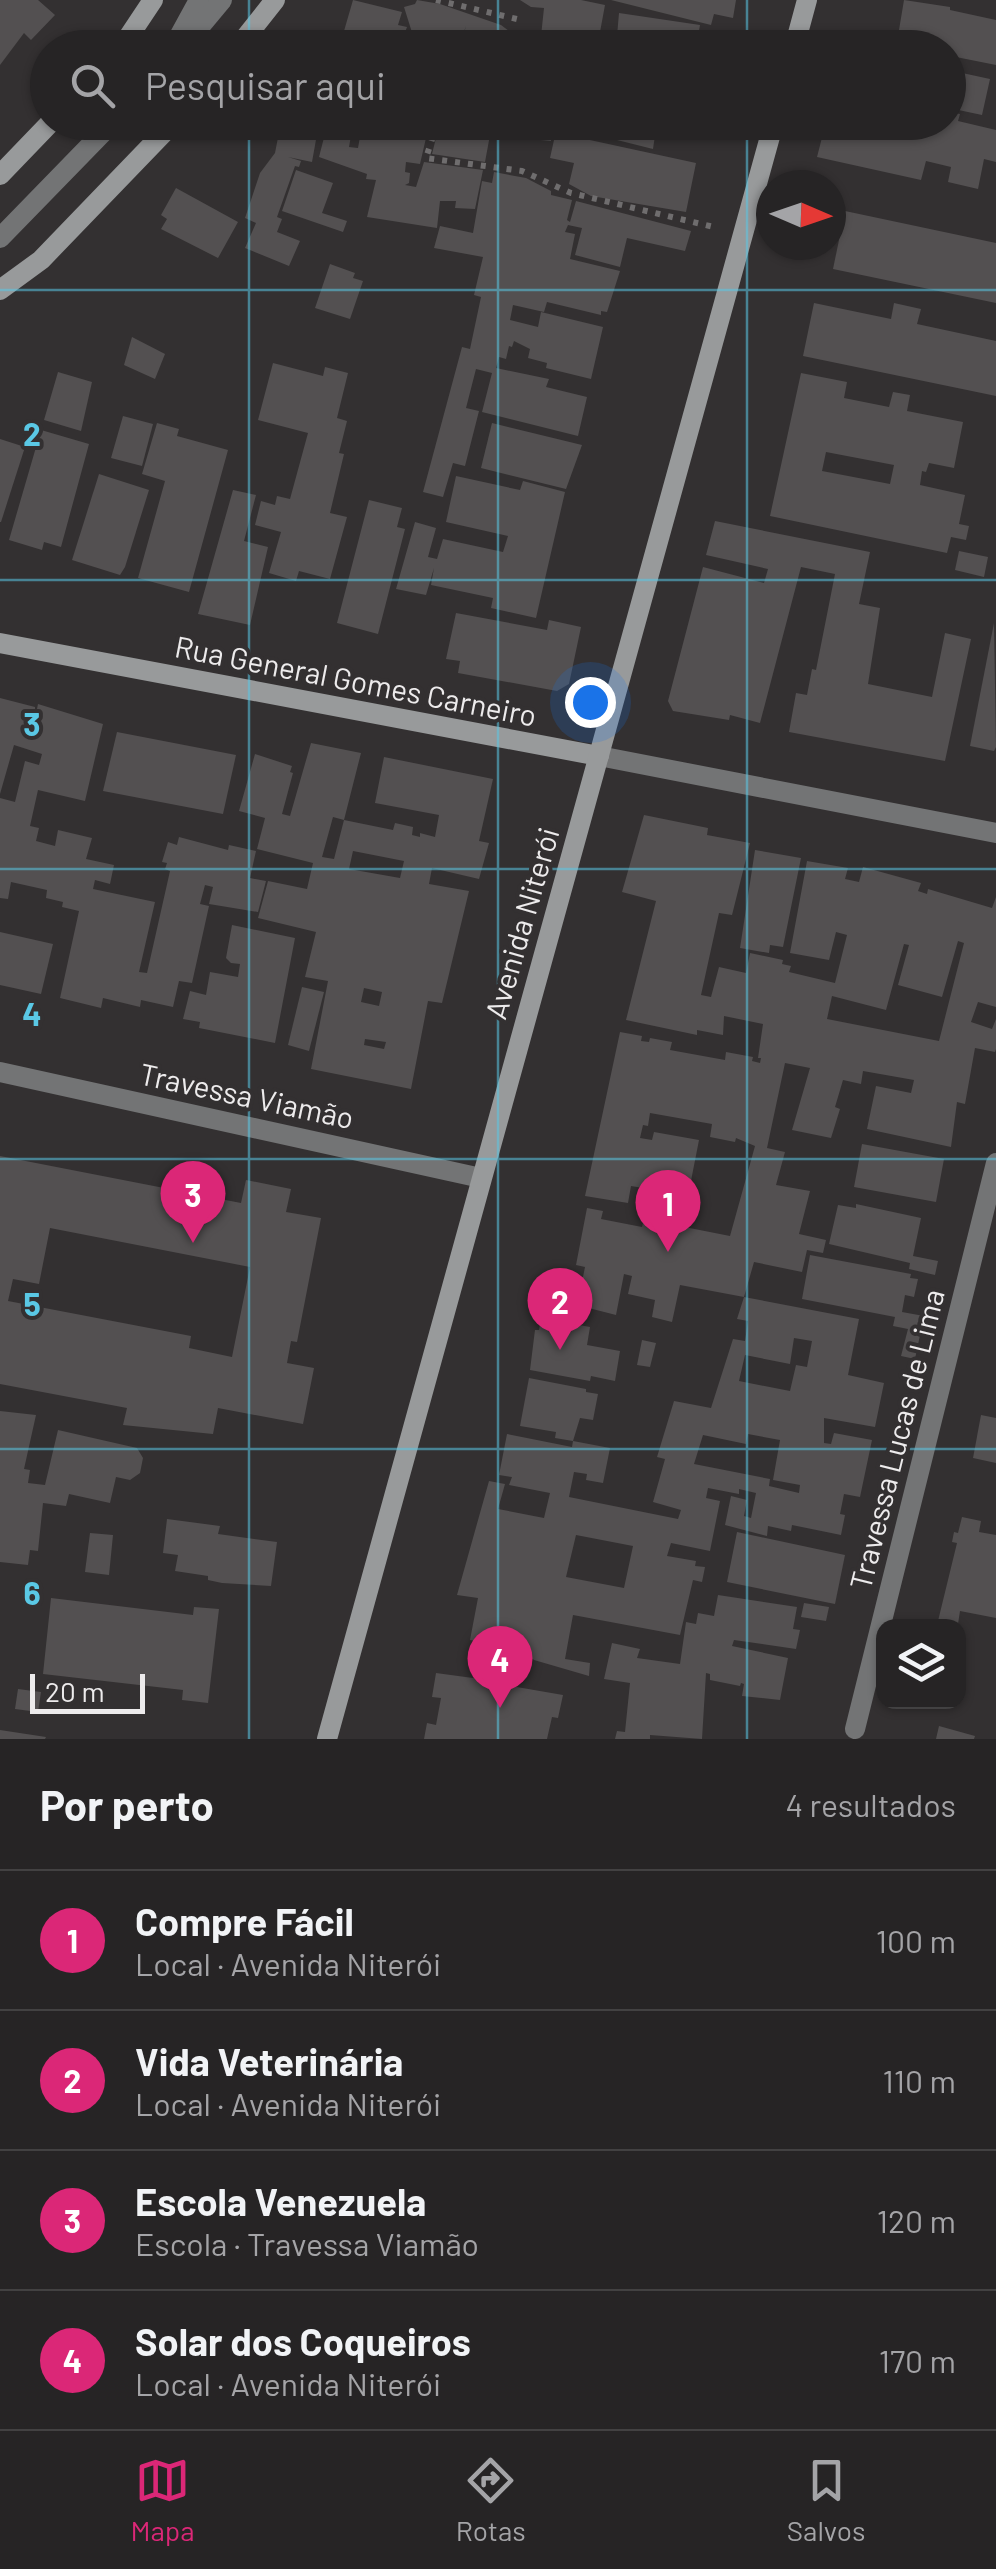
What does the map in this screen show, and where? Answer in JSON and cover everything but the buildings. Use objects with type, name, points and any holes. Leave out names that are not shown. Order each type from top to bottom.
[{"type":"main road","points":[[134,30],[154,0]]},
{"type":"main road","points":[[252,30],[275,0]]},
{"type":"main road","points":[[799,30],[807,0]]},
{"type":"main road","points":[[0,175],[34,140]]},
{"type":"main road","points":[[0,290],[41,260],[157,140]]},
{"type":"main road","name":"Avenida Niterói","points":[[327,1739],[769,140]]},
{"type":"main road","name":"Rua General Gomes Carneiro","points":[[0,643],[599,756]]},
{"type":"street","points":[[182,30],[198,0]]},
{"type":"street","points":[[197,30],[222,0]]},
{"type":"street","points":[[0,238],[95,140]]},
{"type":"street","name":"Rua General Gomes Carneiro","points":[[599,756],[996,832]]},
{"type":"street","name":"Travessa Viamão","points":[[0,1072],[482,1178]]},
{"type":"street","name":"Travessa Lucas de Lima","points":[[855,1729],[996,1163]]},
{"type":"path","points":[[436,0],[517,18]]},
{"type":"path","points":[[432,140],[426,158],[522,171],[571,193],[744,234]]},
{"type":"place","name":"Escola Venezuela","points":[[193,1243]]},
{"type":"place","name":"Compre Fácil","points":[[668,1252]]},
{"type":"place","name":"Vida Veterinária","points":[[560,1350]]},
{"type":"place","name":"Solar dos Coqueiros","points":[[500,1708]]}]
